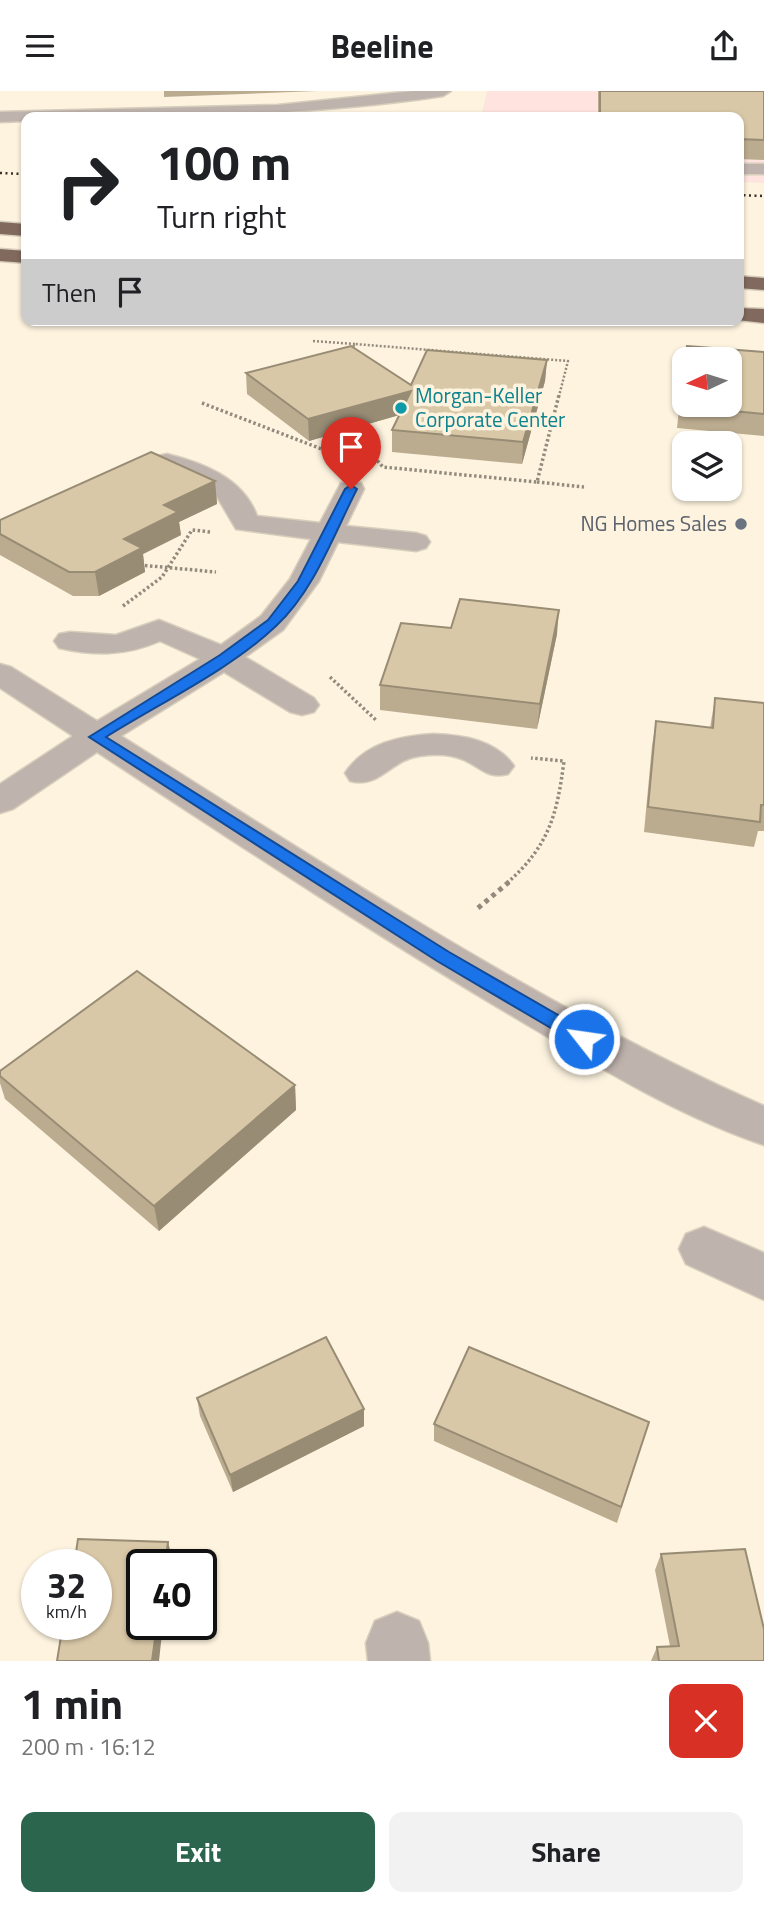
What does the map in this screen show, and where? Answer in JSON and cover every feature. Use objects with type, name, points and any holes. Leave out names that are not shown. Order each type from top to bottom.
[{"type":"highway","points":[[0,228],[21,230]]},
{"type":"highway","points":[[0,255],[21,257]]},
{"type":"highway","points":[[744,282],[764,284]]},
{"type":"highway","points":[[744,314],[764,316]]},
{"type":"street","points":[[35,112],[56,109],[282,109],[364,102],[443,91]]},
{"type":"street","points":[[0,117],[21,114]]},
{"type":"street","points":[[744,169],[764,169]]},
{"type":"street","points":[[153,456],[222,485],[241,503],[246,523],[416,542]]},
{"type":"street","points":[[0,801],[96,737],[225,658],[272,623],[304,582],[351,489]]},
{"type":"street","points":[[70,641],[116,647],[137,641],[159,629],[225,658],[302,705]]},
{"type":"street","points":[[0,674],[443,956],[543,1016],[626,1062],[764,1126]]},
{"type":"street","points":[[363,773],[391,751],[410,747],[468,748],[488,756],[496,766]]},
{"type":"street","points":[[704,1249],[764,1277]]},
{"type":"path","points":[[313,341],[568,362],[537,482]]},
{"type":"path","points":[[348,355],[355,344]]},
{"type":"path","points":[[202,403],[343,458],[374,457],[383,467],[583,487]]},
{"type":"path","points":[[119,609],[150,589],[170,567],[192,530],[213,532]]},
{"type":"path","points":[[139,565],[216,572]]},
{"type":"shaded area","points":[[487,91],[764,91],[764,183],[744,182],[744,112],[482,112]]},
{"type":"building","points":[[600,91],[764,91],[764,140],[744,139],[744,112],[600,112]]},
{"type":"building","name":"Morgan-Keller Corporate Center","points":[[351,346],[411,385],[427,350],[547,360],[523,442],[392,430],[411,391],[308,419],[246,373]]},
{"type":"building","points":[[742,350],[764,352],[764,414],[742,412]]},
{"type":"building","points":[[151,452],[215,481],[164,505],[178,512],[124,539],[142,548],[95,572],[69,572],[0,534],[0,520]]},
{"type":"building","points":[[460,599],[559,610],[540,704],[380,685],[401,623],[451,628]]},
{"type":"building","points":[[715,698],[764,703],[764,805],[761,805],[760,822],[648,807],[656,721],[713,728]]},
{"type":"building","points":[[137,971],[295,1085],[154,1206],[0,1076],[0,1071]]},
{"type":"building","points":[[326,1337],[364,1409],[230,1475],[197,1398]]},
{"type":"building","points":[[469,1347],[649,1422],[621,1507],[434,1424]]},
{"type":"building","points":[[78,1539],[168,1542],[167,1549],[126,1549],[126,1640],[155,1640],[152,1661],[57,1661],[60,1640],[112,1640],[112,1549],[76,1549]]},
{"type":"building","points":[[745,1549],[764,1629],[764,1661],[659,1661],[657,1647],[679,1646],[661,1554]]},
{"type":"railway","points":[[0,173],[21,174]]},
{"type":"railway","points":[[744,195],[764,196]]},
{"type":"place","name":"Morgan-Keller Corporate Center","points":[[401,408]]},
{"type":"place","name":"NG Homes Sales","points":[[741,524]]},
{"type":"route","points":[[351,489],[304,582],[272,623],[225,658],[96,737],[443,956],[584,1039]]}]
